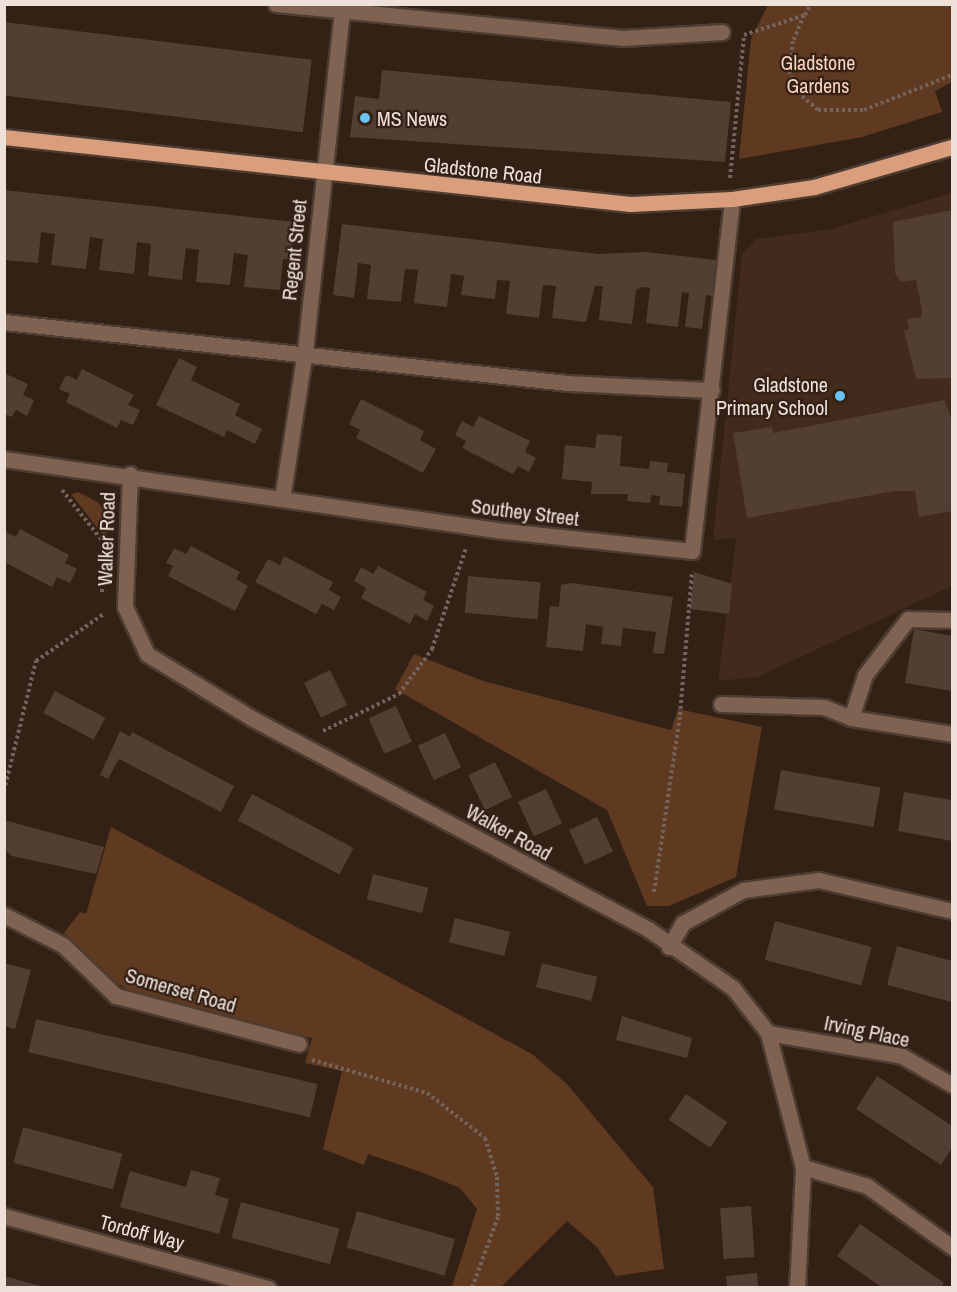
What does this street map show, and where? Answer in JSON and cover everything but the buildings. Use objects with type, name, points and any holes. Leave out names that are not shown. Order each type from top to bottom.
[{"type":"main road","name":"Gladstone Road","points":[[4,137],[562,200],[732,199],[863,176],[952,147]]},
{"type":"street","points":[[276,4],[342,6],[622,38],[722,32]]},
{"type":"street","name":"Regent Street","points":[[282,499],[305,351],[342,6]]},
{"type":"street","points":[[692,551],[732,199]]},
{"type":"street","points":[[4,322],[305,351],[567,383],[712,390]]},
{"type":"street","name":"Southey Street","points":[[4,459],[130,474],[471,527],[692,551]]},
{"type":"street","name":"Walker Road","points":[[130,474],[125,607],[147,654],[253,719],[301,741],[648,929],[669,947],[733,988],[768,1033],[802,1167],[797,1287]]},
{"type":"street","points":[[850,718],[870,666],[908,619],[952,620]]},
{"type":"street","points":[[721,704],[824,707],[850,718],[952,734]]},
{"type":"street","points":[[669,947],[683,923],[744,890],[818,880],[952,911]]},
{"type":"street","name":"Somerset Road","points":[[4,915],[63,945],[116,996],[299,1044]]},
{"type":"street","name":"Irving Place","points":[[768,1033],[902,1056],[952,1085]]},
{"type":"street","points":[[802,1167],[867,1186],[952,1247]]},
{"type":"street","name":"Tordoff Way","points":[[4,1216],[268,1287]]},
{"type":"path","points":[[812,4],[804,15],[793,40],[789,70],[802,96],[818,110],[864,110],[952,75]]},
{"type":"path","points":[[732,199],[729,159],[744,36],[804,15]]},
{"type":"path","points":[[301,741],[399,694],[432,649],[471,527]]},
{"type":"path","points":[[654,892],[680,715],[692,551]]},
{"type":"path","points":[[4,791],[36,661],[106,613]]},
{"type":"path","points":[[299,1044],[307,1059],[427,1093],[484,1138],[500,1195],[493,1240],[472,1287]]},
{"type":"shaded area","name":"Gladstone Primary School","points":[[952,193],[952,586],[758,677],[718,681],[736,538],[713,540],[742,254],[756,239],[831,229]]},
{"type":"green space","name":"Gladstone Gardens","points":[[768,5],[952,5],[952,82],[935,91],[942,112],[862,137],[739,159],[751,39]]},
{"type":"green space","points":[[78,492],[99,503],[107,517],[107,540],[71,494]]},
{"type":"green space","points":[[414,654],[483,681],[671,730],[678,709],[762,727],[736,877],[669,906],[647,906],[607,810],[395,689]]},
{"type":"green space","points":[[111,827],[532,1054],[567,1084],[653,1187],[664,1269],[616,1276],[597,1247],[567,1221],[501,1287],[452,1287],[477,1209],[460,1188],[421,1172],[368,1154],[364,1165],[323,1149],[342,1071],[305,1063],[312,1038],[133,994],[95,967],[64,933],[80,912],[86,914]]},
{"type":"place","name":"MS News","points":[[365,118]]},
{"type":"place","name":"Gladstone Primary School","points":[[840,396]]}]
